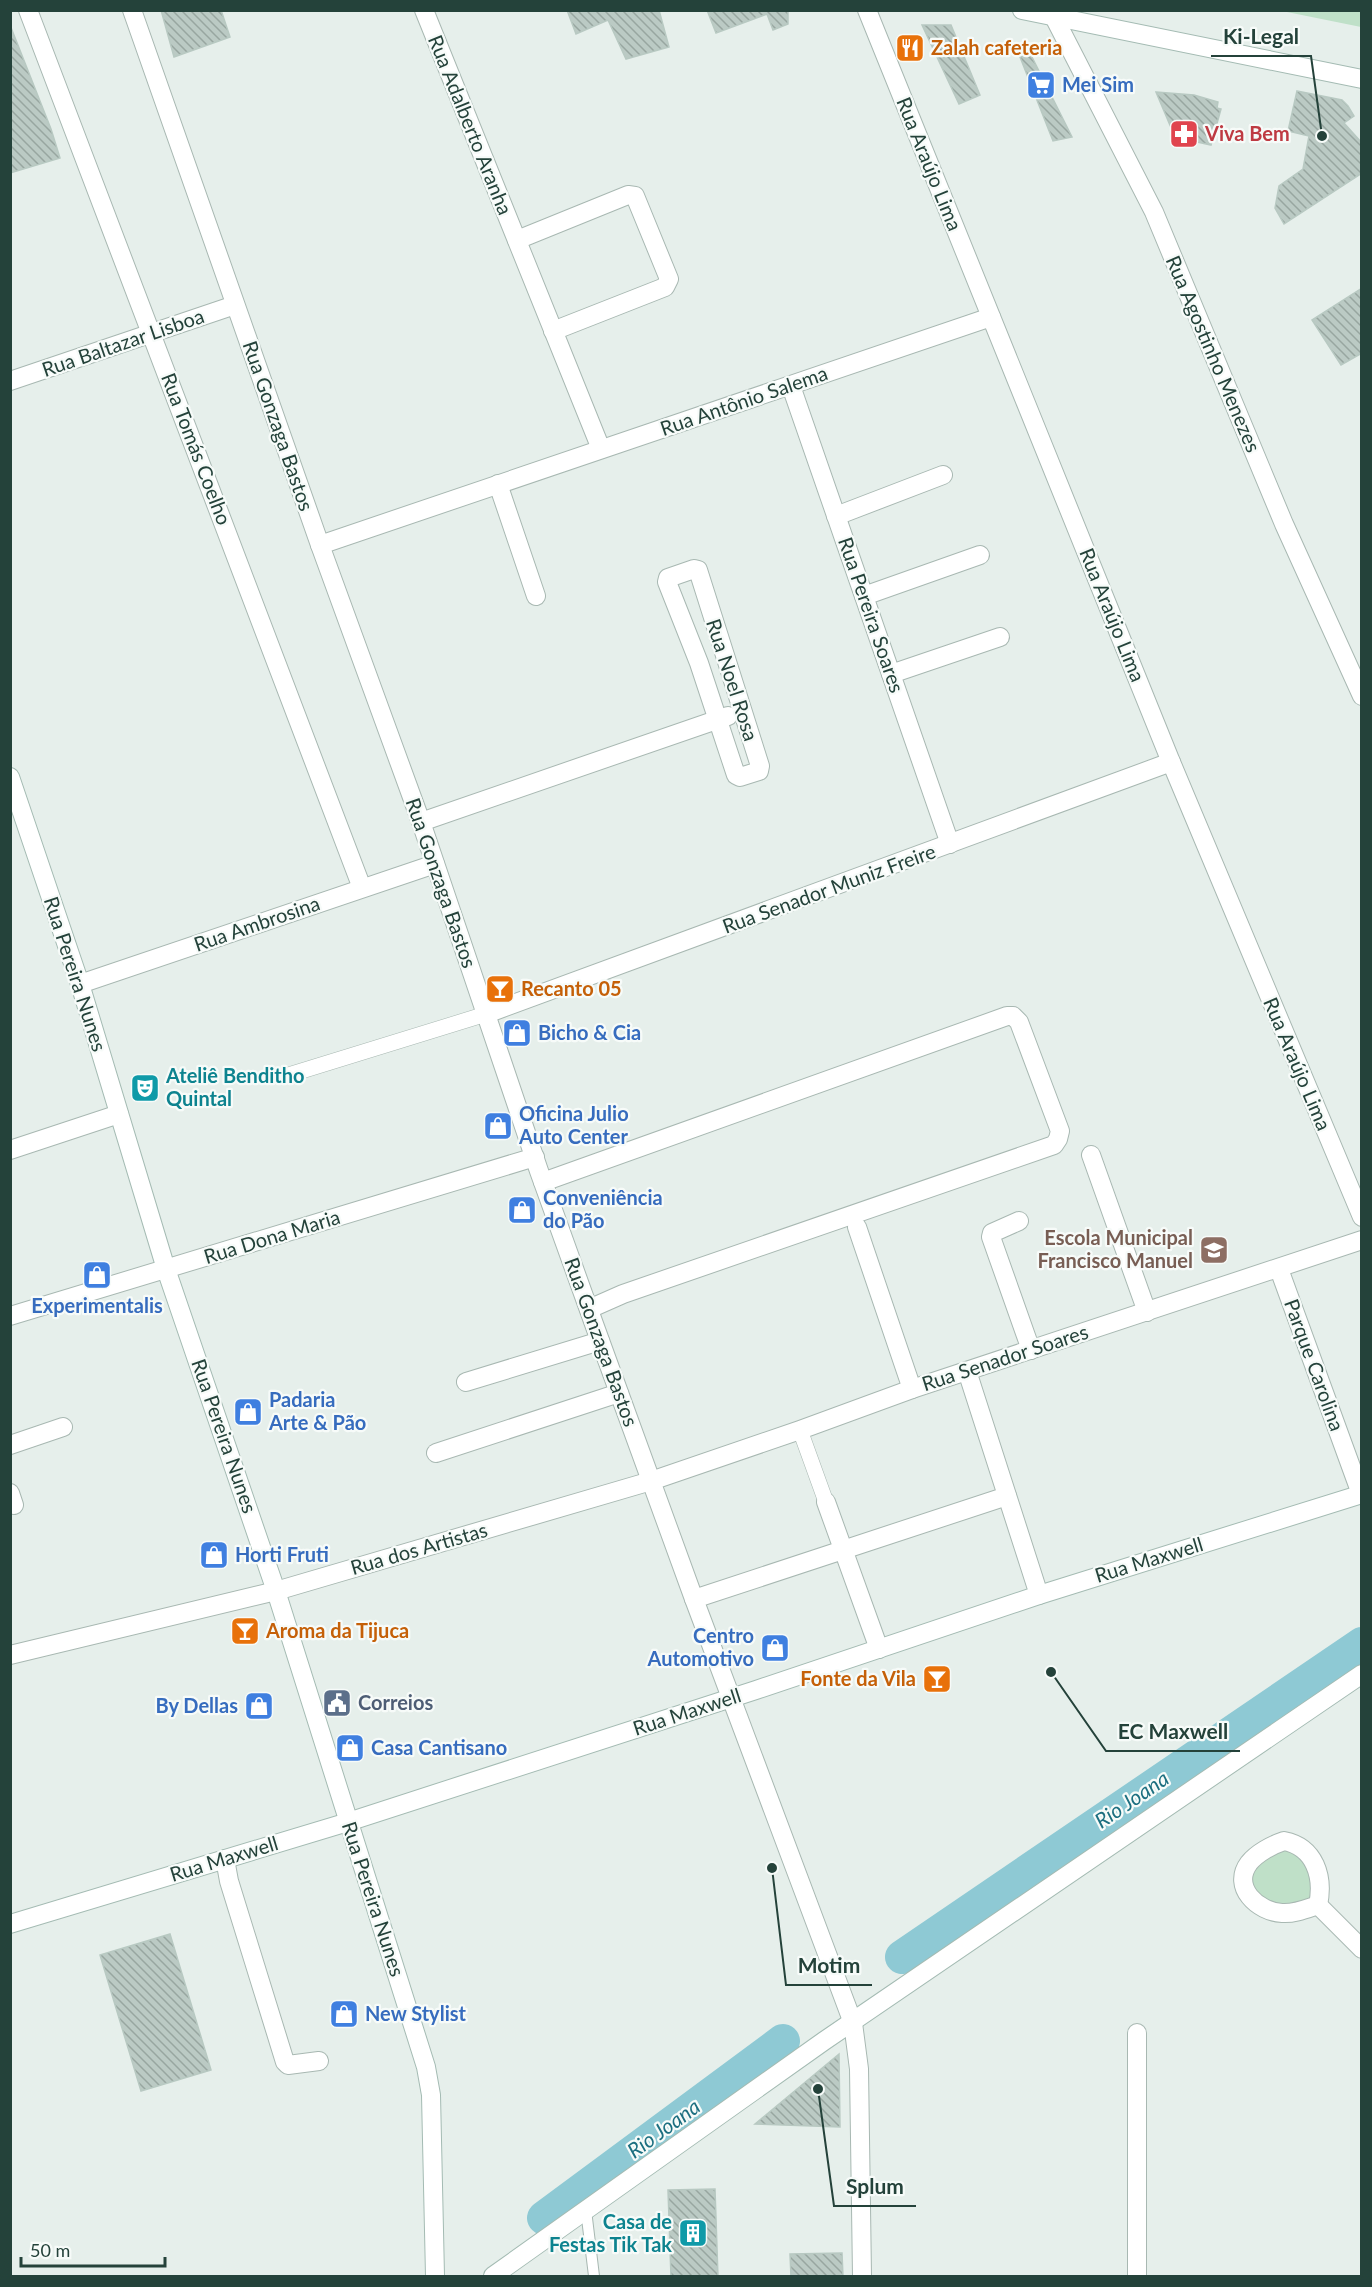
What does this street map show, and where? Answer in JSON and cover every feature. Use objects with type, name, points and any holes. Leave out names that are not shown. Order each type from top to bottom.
[{"type":"street","name":"Rua Tomás Coelho","points":[[28,10],[153,333],[362,888]]},
{"type":"street","name":"Rua Gonzaga Bastos","points":[[132,10],[320,544],[421,822],[534,1157],[694,1599],[853,2023],[859,2069],[862,2277]]},
{"type":"street","name":"Rua Adalberto Aranha","points":[[424,10],[601,449]]},
{"type":"street","name":"Rua Araújo Lima","points":[[867,10],[1171,762],[1362,1217]]},
{"type":"street","points":[[1022,10],[1362,79]]},
{"type":"street","name":"Rua Agostinho Menezes","points":[[1054,17],[1154,212],[1284,524],[1362,696]]},
{"type":"street","name":"Rua Adalberto Aranha","points":[[517,240],[628,195],[635,196],[669,279],[665,287],[553,331]]},
{"type":"street","name":"Rua Baltazar Lisboa","points":[[10,381],[235,304]]},
{"type":"street","name":"Rua Antônio Salema","points":[[320,544],[991,317]]},
{"type":"street","name":"Rua Pereira Soares","points":[[791,386],[950,844]]},
{"type":"street","points":[[836,516],[943,475]]},
{"type":"street","points":[[498,484],[536,596]]},
{"type":"street","points":[[864,596],[980,555]]},
{"type":"street","name":"Rua Noel Rosa","points":[[694,569],[698,570],[760,766],[759,771],[740,777],[736,775],[719,720],[667,582],[668,578],[694,569]]},
{"type":"street","points":[[891,674],[1000,637]]},
{"type":"street","points":[[421,822],[743,710]]},
{"type":"street","name":"Rua Senador Muniz Freire","points":[[486,1014],[1171,762]]},
{"type":"street","name":"Rua Pereira Nunes","points":[[10,777],[17,820],[80,984],[166,1269],[276,1591],[426,2067],[431,2095],[435,2277]]},
{"type":"street","name":"Rua Ambrosina","points":[[80,984],[435,864]]},
{"type":"street","points":[[282,1077],[486,1014]]},
{"type":"street","points":[[543,1182],[1007,1016],[1013,1016],[1019,1022],[1060,1131],[1054,1145],[623,1294],[589,1309]]},
{"type":"street","points":[[10,1150],[119,1114]]},
{"type":"street","points":[[1091,1155],[1147,1312]]},
{"type":"street","name":"Rua Dona Maria","points":[[10,1316],[534,1157]]},
{"type":"street","points":[[1019,1221],[992,1233],[991,1237],[1030,1350]]},
{"type":"street","points":[[857,1227],[912,1389]]},
{"type":"street","name":"Rua Senador Soares","points":[[651,1481],[912,1389],[1362,1240]]},
{"type":"street","name":"Parque Carolina","points":[[1279,1269],[1361,1494]]},
{"type":"street","points":[[466,1382],[600,1341]]},
{"type":"street","points":[[967,1371],[1039,1595]]},
{"type":"street","points":[[436,1454],[619,1393]]},
{"type":"street","points":[[10,1445],[63,1427]]},
{"type":"street","points":[[800,1430],[879,1649]]},
{"type":"street","name":"Rua dos Artistas","points":[[10,1655],[276,1591],[651,1481]]},
{"type":"street","name":"Rua Maxwell","points":[[10,1924],[348,1822],[1039,1595],[1361,1494]]},
{"type":"street","points":[[694,1599],[1007,1496]]},
{"type":"street","points":[[493,2277],[853,2023],[1362,1674]]},
{"type":"street","points":[[1284,1841],[1294,1843],[1302,1848],[1317,1866],[1321,1891],[1318,1905],[1283,1914],[1268,1911],[1257,1905],[1248,1897],[1243,1886],[1248,1864],[1274,1844],[1284,1841]]},
{"type":"street","points":[[225,1859],[229,1881],[285,2062],[288,2065],[319,2061]]},
{"type":"street","points":[[1318,1905],[1362,1949]]},
{"type":"street","points":[[1137,2033],[1137,2277]]},
{"type":"lane","points":[[586,2210],[593,2276]]},
{"type":"green space","points":[[1282,11],[1361,11],[1361,27]]},
{"type":"green space","points":[[1278,1847],[1294,1848],[1313,1874],[1312,1902],[1297,1907],[1257,1901],[1250,1874]]},
{"type":"building","points":[[161,10],[221,10],[230,37],[174,57]]},
{"type":"building","points":[[567,10],[659,10],[669,47],[626,59],[608,20],[576,34]]},
{"type":"building","points":[[707,10],[788,10],[788,24],[773,30],[767,14],[716,33]]},
{"type":"building","points":[[10,25],[60,158],[10,173]]},
{"type":"building","points":[[922,25],[951,25],[980,95],[959,104]]},
{"type":"building","points":[[1030,53],[1072,137],[1053,141],[1020,57]]},
{"type":"building","points":[[1297,91],[1342,100],[1348,106],[1354,116],[1344,123],[1362,143],[1362,173],[1284,224],[1275,208],[1279,186],[1303,169],[1309,136],[1288,131]]},
{"type":"building","points":[[1156,92],[1194,95],[1218,102],[1217,108],[1221,109],[1211,145],[1175,137]]},
{"type":"building","points":[[1362,288],[1362,353],[1341,365],[1312,320]]},
{"type":"building","points":[[170,1934],[211,2070],[141,2091],[100,1955]]},
{"type":"building","points":[[839,2054],[840,2127],[755,2124]]},
{"type":"building","name":"Casa de Festas Tik Tak","points":[[715,2189],[718,2277],[671,2277],[668,2190]]},
{"type":"building","points":[[842,2253],[843,2277],[791,2277],[790,2254]]},
{"type":"waterway","name":"Rio Joana","points":[[902,1957],[1362,1644]]},
{"type":"waterway","name":"Rio Joana","points":[[544,2218],[783,2041]]},
{"type":"place","name":"Zalah cafeteria","points":[[910,48]]},
{"type":"place","name":"Mei Sim","points":[[1041,85]]},
{"type":"place","name":"Viva Bem","points":[[1184,134]]},
{"type":"place","name":"Ki-Legal","points":[[1322,136]]},
{"type":"place","name":"Recanto 05","points":[[500,989]]},
{"type":"place","name":"Bicho & Cia","points":[[517,1033]]},
{"type":"place","name":"Ateliê Benditho Quintal","points":[[145,1088]]},
{"type":"place","name":"Oficina Julio Auto Center","points":[[498,1126]]},
{"type":"place","name":"Conveniência do Pão","points":[[522,1210]]},
{"type":"place","name":"Escola Municipal Francisco Manuel","points":[[1214,1250]]},
{"type":"place","name":"Experimentalis","points":[[97,1275]]},
{"type":"place","name":"Padaria Arte & Pão","points":[[248,1412]]},
{"type":"place","name":"Horti Fruti","points":[[214,1555]]},
{"type":"place","name":"Aroma da Tijuca","points":[[245,1631]]},
{"type":"place","name":"Centro Automotivo","points":[[775,1648]]},
{"type":"place","name":"EC Maxwell","points":[[1051,1672]]},
{"type":"place","name":"Fonte da Vila","points":[[937,1679]]},
{"type":"place","name":"Correios","points":[[337,1703]]},
{"type":"place","name":"By Dellas","points":[[259,1706]]},
{"type":"place","name":"Casa Cantisano","points":[[350,1748]]},
{"type":"place","name":"Motim","points":[[772,1868]]},
{"type":"place","name":"New Stylist","points":[[344,2014]]},
{"type":"place","name":"Splum","points":[[818,2089]]},
{"type":"place","name":"Casa de Festas Tik Tak","points":[[693,2233]]}]
